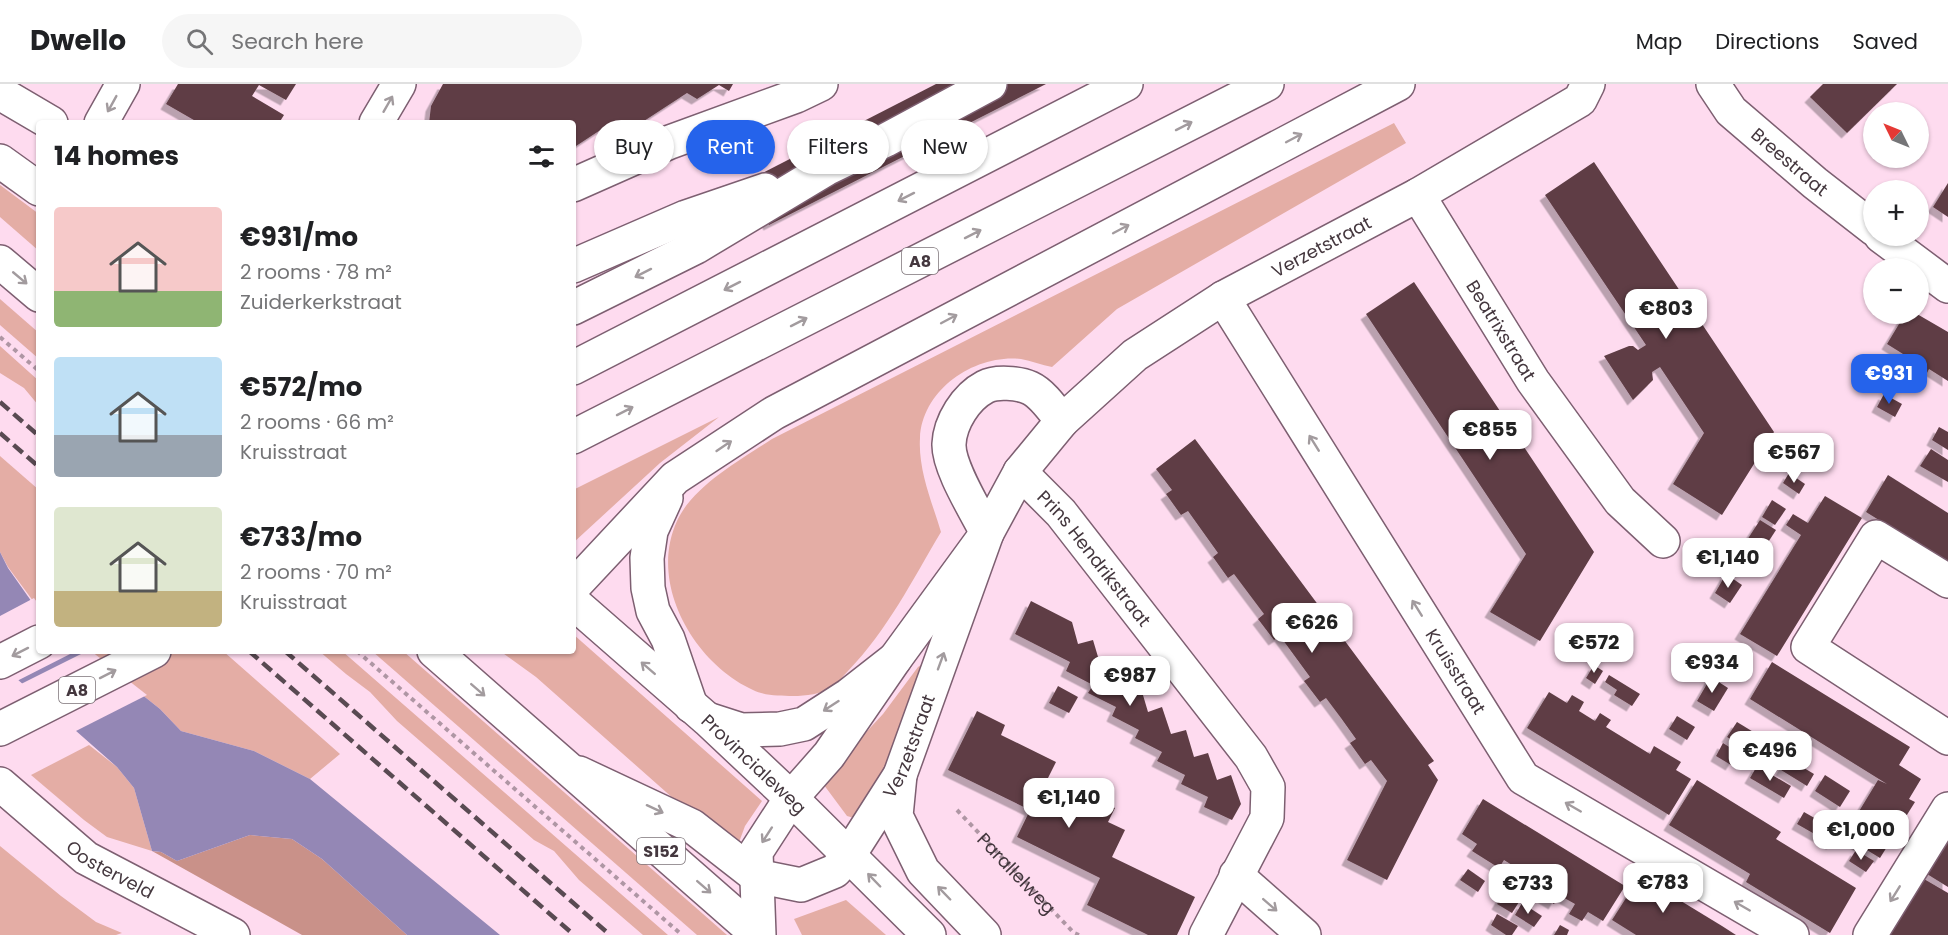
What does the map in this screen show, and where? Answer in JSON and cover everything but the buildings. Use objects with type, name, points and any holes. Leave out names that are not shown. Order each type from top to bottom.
[{"type":"main road","points":[[103,120],[123,84]]},
{"type":"main road","points":[[378,120],[399,84]]},
{"type":"main road","points":[[576,184],[670,142],[796,96],[821,84]]},
{"type":"main road","points":[[889,138],[990,84]]},
{"type":"main road","points":[[576,366],[1126,84]]},
{"type":"main road","name":"A8","points":[[576,435],[1267,84]]},
{"type":"main road","points":[[576,584],[675,478],[774,412],[1398,84]]},
{"type":"main road","name":"Verzetstraat","points":[[759,935],[756,852],[791,798],[829,755],[895,659],[987,533],[1020,472],[1062,422],[1135,355],[1223,298],[1418,195],[1580,100],[1588,84]]},
{"type":"main road","name":"Breestraat","points":[[1713,84],[1731,111],[1815,183],[1863,220]]},
{"type":"main road","points":[[0,93],[46,120]]},
{"type":"main road","points":[[0,161],[36,187]]},
{"type":"main road","points":[[576,265],[686,217],[811,174]]},
{"type":"main road","points":[[576,307],[696,247],[818,174]]},
{"type":"main road","name":"Beatrixstraat","points":[[1418,195],[1533,381],[1620,501],[1663,541]]},
{"type":"main road","points":[[1894,246],[1948,286]]},
{"type":"main road","points":[[0,262],[36,292]]},
{"type":"main road","name":"Kruisstraat","points":[[1223,298],[1523,778],[1792,935]]},
{"type":"main road","points":[[987,533],[954,467],[949,444],[954,423],[967,400],[986,386],[1008,383],[1031,388],[1062,422]]},
{"type":"main road","name":"Prins Hendrikstraat","points":[[1020,472],[1061,513],[1251,757],[1268,787],[1267,818],[1236,875]]},
{"type":"main road","points":[[675,478],[651,531],[647,575],[653,611],[668,639],[700,713],[741,730],[780,729],[804,724],[849,695],[895,659]]},
{"type":"main road","name":"Verzetstraat","points":[[565,766],[692,826],[756,876],[801,885],[835,871],[849,855],[900,775],[987,533]]},
{"type":"main road","points":[[1948,581],[1876,537],[1808,647],[1948,738]]},
{"type":"main road","name":"Provincialeweg","points":[[576,605],[700,713],[791,798],[928,935]]},
{"type":"main road","points":[[0,662],[36,644]]},
{"type":"main road","name":"A8","points":[[0,729],[148,654]]},
{"type":"main road","name":"S152","points":[[437,654],[759,935]]},
{"type":"main road","points":[[900,775],[896,816],[923,872],[984,935]]},
{"type":"main road","name":"Oosterveld","points":[[0,784],[86,858],[233,935]]},
{"type":"main road","points":[[1870,935],[1948,809]]},
{"type":"main road","points":[[1206,935],[1236,875],[1304,935]]},
{"type":"path","points":[[0,337],[36,368]]},
{"type":"path","points":[[360,654],[682,935]]},
{"type":"path","name":"Parallelweg","points":[[957,810],[1074,933],[1079,935]]},
{"type":"shaded area","points":[[1394,123],[1406,143],[1117,309],[1052,367],[1021,359],[986,362],[969,369],[940,391],[923,421],[920,450],[926,486],[941,532],[887,622],[862,655],[834,685],[823,691],[803,696],[778,696],[758,692],[732,678],[712,661],[695,641],[682,619],[673,595],[668,570],[670,545],[677,521],[684,508],[718,475],[772,439]]},
{"type":"shaded area","points":[[0,185],[36,212],[36,248],[0,217]]},
{"type":"shaded area","points":[[0,299],[36,330],[36,356],[0,325]]},
{"type":"shaded area","points":[[0,346],[36,378],[36,402],[24,388],[0,373]]},
{"type":"shaded area","points":[[719,417],[660,463],[576,540],[576,488]]},
{"type":"shaded area","points":[[0,456],[36,487],[36,605],[8,567],[0,552]]},
{"type":"shaded area","points":[[0,552],[8,568],[34,605],[36,654],[91,654],[160,709],[181,731],[254,751],[310,779],[500,935],[407,935],[322,859],[292,839],[250,835],[177,861],[161,852],[152,851],[134,788],[117,767],[0,664]]},
{"type":"shaded area","points":[[576,637],[762,801],[745,826],[738,845],[692,815],[536,677],[504,654],[576,654]]},
{"type":"shaded area","points":[[91,654],[226,654],[340,754],[310,779],[254,751],[181,731],[160,709]]},
{"type":"shaded area","points":[[323,654],[345,654],[668,935],[643,935],[579,880],[554,851],[534,840],[397,721],[370,692]]},
{"type":"shaded area","points":[[375,654],[406,654],[727,935],[697,935]]},
{"type":"shaded area","points":[[924,663],[891,764],[854,818],[847,816],[821,781],[883,714],[918,667]]},
{"type":"shaded area","points":[[89,745],[117,767],[134,788],[152,851],[107,837],[31,775]]},
{"type":"shaded area","points":[[250,835],[292,839],[322,859],[407,935],[302,935],[152,851],[161,852],[177,861]]},
{"type":"shaded area","points":[[0,846],[96,922],[122,933],[116,935],[0,935]]},
{"type":"shaded area","points":[[846,900],[886,935],[802,935],[794,919]]},
{"type":"pier","points":[[34,598],[36,601],[36,654],[70,654],[15,682],[0,668],[0,616]]},
{"type":"pier","points":[[81,654],[95,654],[147,695],[72,733],[19,685]]},
{"type":"railway","points":[[0,402],[36,433]]},
{"type":"railway","points":[[0,433],[36,464]]},
{"type":"railway","points":[[252,654],[574,935]]},
{"type":"railway","points":[[288,654],[610,935]]}]
